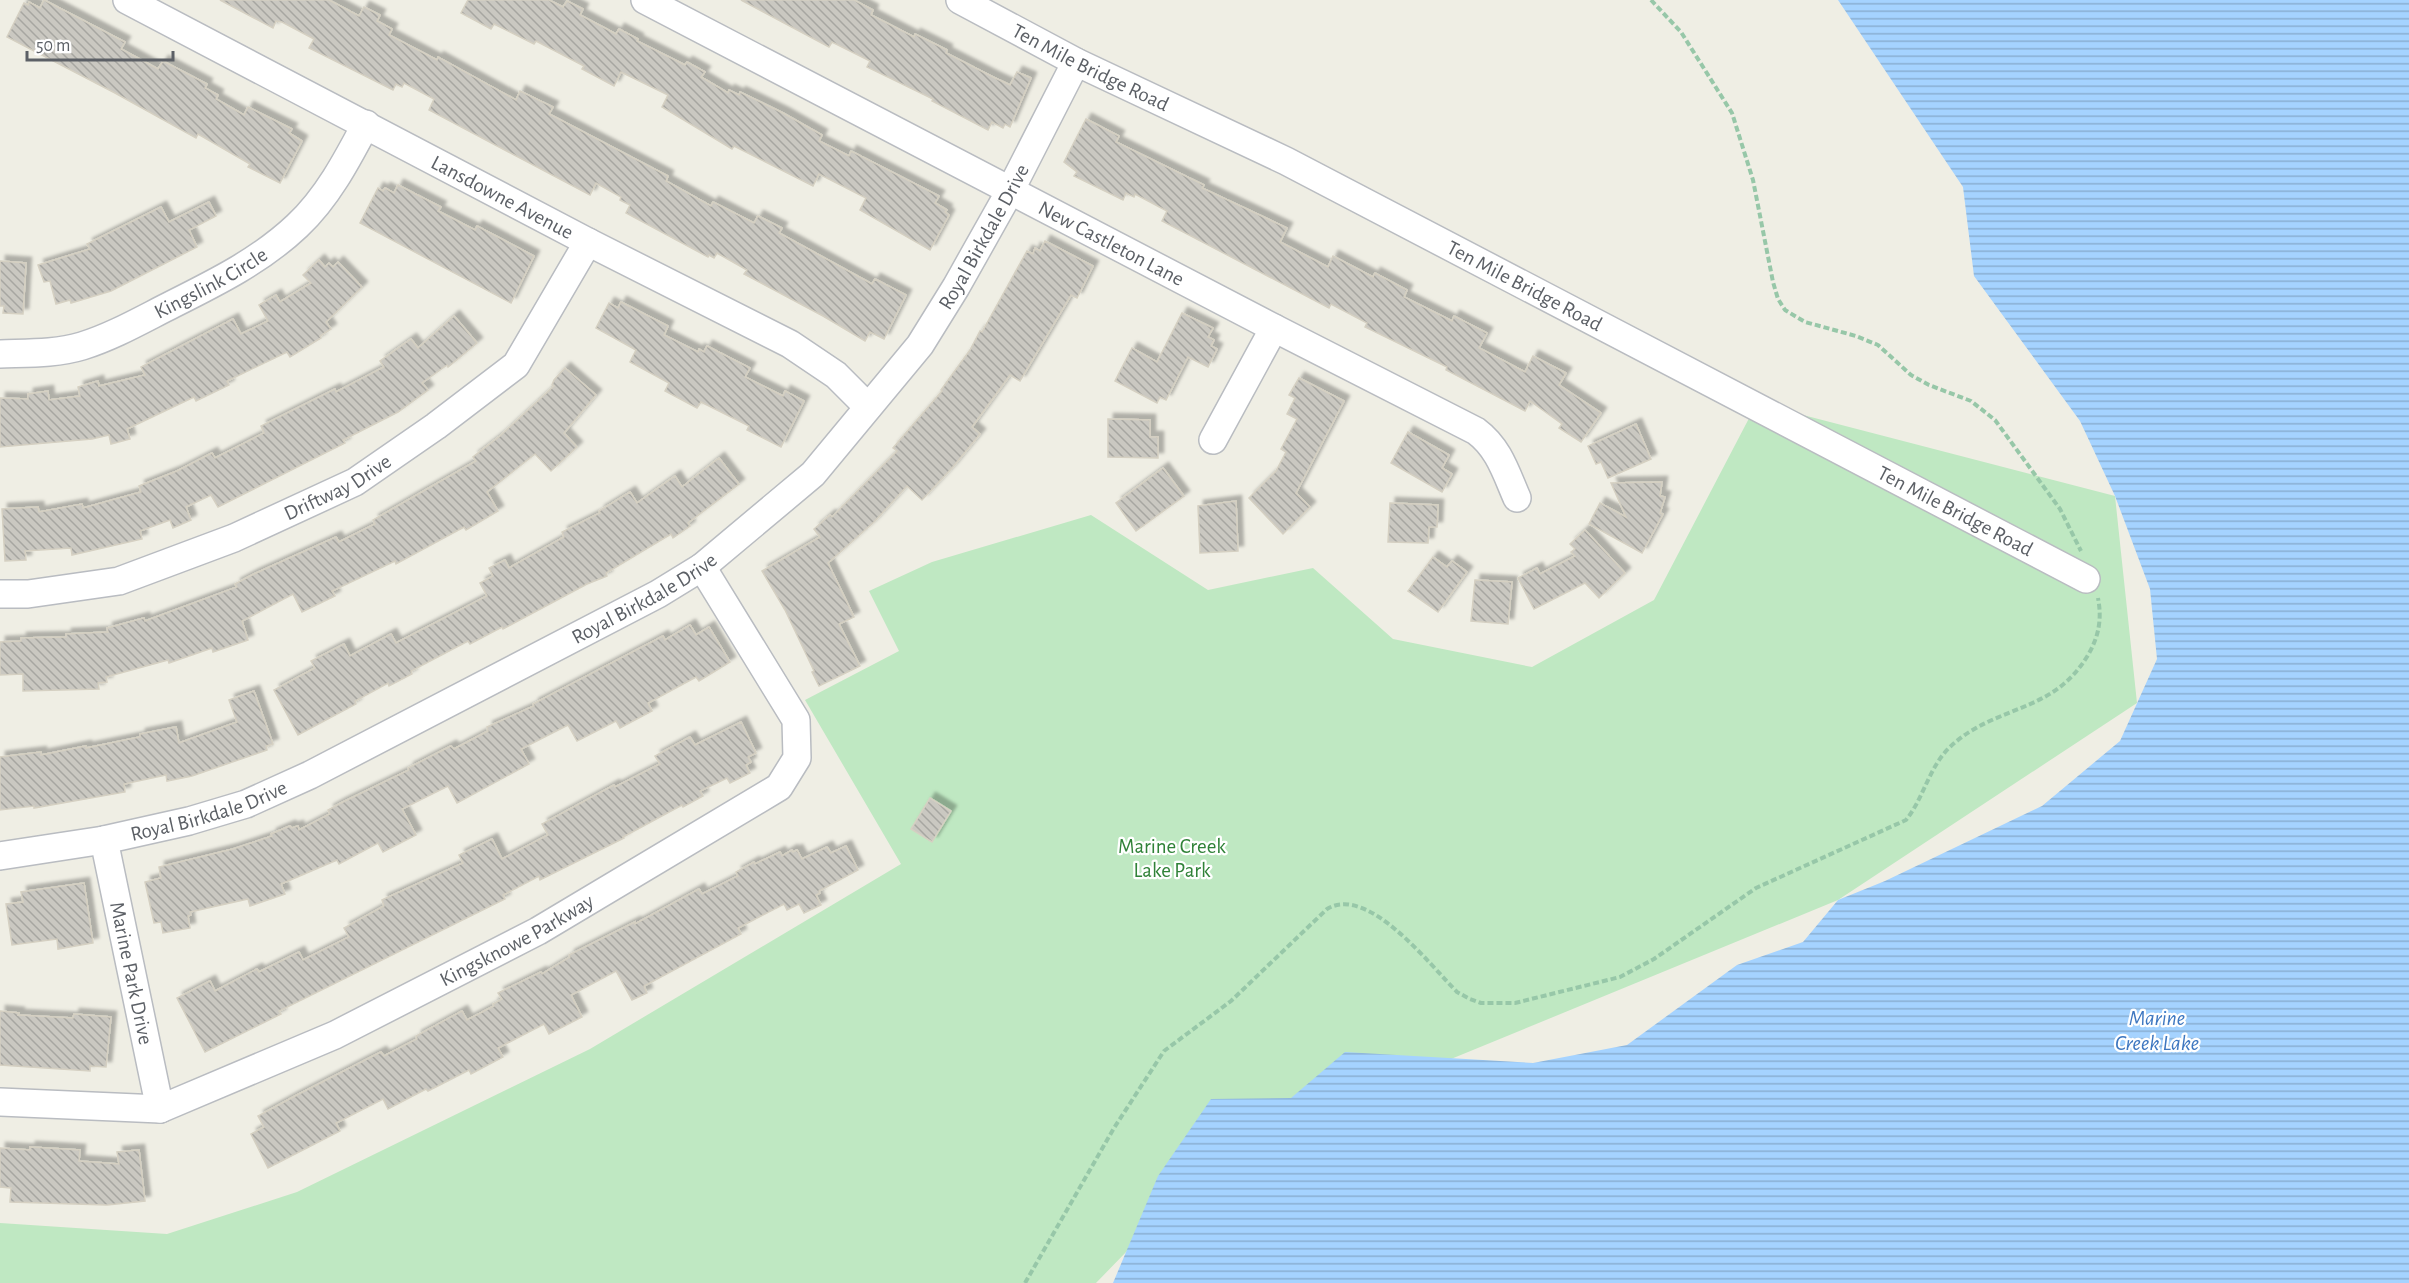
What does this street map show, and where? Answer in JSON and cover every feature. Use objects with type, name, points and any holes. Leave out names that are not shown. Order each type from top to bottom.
[{"type":"street","name":"Lansdowne Avenue","points":[[127,0],[588,242],[790,344],[836,375],[868,407]]},
{"type":"street","name":"New Castleton Lane","points":[[645,0],[1476,431],[1489,440],[1497,452],[1517,498]]},
{"type":"street","name":"Ten Mile Bridge Road","points":[[960,0],[1076,62],[1286,161],[2088,576]]},
{"type":"street","name":"Royal Birkdale Drive","points":[[0,856],[104,840],[189,821],[246,804],[310,775],[637,605],[702,567],[813,474],[920,345],[956,287],[1010,191],[1076,62]]},
{"type":"street","name":"Kingslink Circle","points":[[0,354],[38,353],[80,346],[119,332],[246,266],[297,226],[319,201],[342,168],[366,124]]},
{"type":"street","name":"Driftway Drive","points":[[0,594],[28,594],[119,581],[234,538],[355,482],[436,426],[516,365],[588,242]]},
{"type":"street","points":[[1213,440],[1274,328]]},
{"type":"street","name":"Kingsknowe Parkway","points":[[0,1102],[160,1108],[335,1035],[538,931],[779,787],[797,758],[796,720],[702,567]]},
{"type":"street","name":"Marine Park Drive","points":[[104,840],[160,1108]]},
{"type":"path","points":[[1025,1283],[1114,1128],[1164,1051],[1231,1001],[1327,909],[1336,904],[1349,903],[1374,913],[1394,928],[1457,992],[1481,1003],[1515,1003],[1620,977],[1654,959],[1756,888],[1906,820],[1914,810],[1941,757],[1949,748],[1967,732],[2052,694],[2073,676],[2084,662],[2099,633],[2100,624],[2088,576],[2060,509],[1995,420],[1971,401],[1929,385],[1911,375],[1878,345],[1856,336],[1805,322],[1785,310],[1778,299],[1773,282],[1753,180],[1732,113],[1682,32],[1651,0]]},
{"type":"green space","name":"Marine Creek Lake Park","points":[[1757,403],[2115,496],[2137,703],[1838,900],[1451,1059],[1260,1114],[1096,1283],[0,1283],[0,1223],[167,1234],[297,1192],[590,1049],[901,864],[805,700],[899,651],[869,591],[932,562],[1091,515],[1208,590],[1313,568],[1393,639],[1532,667],[1654,600]]},
{"type":"water","name":"Marine Creek Lake","points":[[1838,0],[2409,0],[2409,1283],[1113,1283],[1158,1176],[1211,1099],[1291,1098],[1345,1052],[1533,1063],[1627,1045],[1737,965],[1803,942],[1838,900],[1885,881],[2042,806],[2120,741],[2157,659],[2150,589],[2115,496],[2080,421],[1974,276],[1963,187]]},
{"type":"building","points":[[44,0],[125,42],[121,49],[158,69],[163,61],[207,84],[205,88],[218,95],[216,99],[244,115],[248,107],[292,129],[289,133],[302,141],[280,183],[248,167],[250,164],[198,134],[196,138],[7,37],[24,3],[28,5],[29,2],[40,8]]},
{"type":"building","points":[[220,0],[329,0],[359,16],[364,7],[380,15],[377,21],[392,29],[389,35],[437,60],[438,57],[516,100],[520,91],[553,107],[549,114],[668,176],[666,181],[711,206],[713,202],[754,223],[758,216],[782,228],[779,233],[872,284],[875,279],[906,295],[884,339],[870,332],[865,341],[744,274],[747,270],[717,253],[714,258],[709,255],[708,257],[626,213],[630,205],[620,200],[621,197],[596,183],[590,195],[429,110],[434,99],[404,83],[402,87],[396,84],[393,90],[309,48],[314,39],[282,22],[276,21],[273,28]]},
{"type":"building","points":[[468,0],[549,0],[563,7],[567,1],[583,9],[580,15],[616,34],[619,29],[638,39],[637,41],[685,65],[687,62],[705,72],[701,77],[728,93],[729,90],[739,95],[740,92],[783,113],[822,135],[819,141],[849,156],[851,151],[939,196],[935,203],[947,210],[945,212],[949,215],[930,250],[860,210],[866,198],[819,174],[813,186],[734,146],[732,149],[662,107],[668,95],[621,72],[614,86],[582,69],[584,66],[536,41],[534,44],[494,24],[491,29],[461,13]]},
{"type":"building","points":[[741,0],[854,0],[873,10],[871,15],[914,37],[915,34],[947,50],[946,53],[1010,85],[1017,72],[1031,78],[1010,127],[1005,124],[1003,128],[992,122],[988,130],[932,101],[933,99],[867,67],[870,61],[832,42],[829,47]]},
{"type":"building","points":[[1086,119],[1119,136],[1116,142],[1204,185],[1202,188],[1287,228],[1280,242],[1328,267],[1333,256],[1373,277],[1375,273],[1407,290],[1404,297],[1452,321],[1454,316],[1487,333],[1479,348],[1525,372],[1533,356],[1566,373],[1559,385],[1601,413],[1581,442],[1559,428],[1562,424],[1530,401],[1525,411],[1446,370],[1447,367],[1365,327],[1367,323],[1331,304],[1329,308],[1162,221],[1167,211],[1135,194],[1134,197],[1126,193],[1123,200],[1074,176],[1077,172],[1064,162]]},
{"type":"building","points":[[398,185],[441,207],[438,211],[475,230],[477,226],[534,256],[511,303],[360,223],[378,188],[383,191],[385,188],[394,193]]},
{"type":"building","points":[[209,202],[216,216],[189,230],[197,247],[111,291],[71,303],[70,300],[56,304],[50,281],[44,282],[38,265],[90,249],[87,244],[161,207],[169,222]]},
{"type":"building","points":[[1045,241],[1093,266],[1077,298],[1071,295],[1020,381],[1010,375],[972,427],[980,434],[922,500],[907,486],[874,522],[828,563],[854,617],[839,624],[860,666],[819,686],[785,610],[762,571],[820,537],[814,529],[830,515],[832,517],[897,451],[893,448],[942,391],[980,331],[982,332],[1027,251],[1033,254],[1035,248],[1040,251]]},
{"type":"building","points":[[319,260],[325,267],[329,263],[333,267],[338,262],[362,287],[326,322],[331,329],[290,357],[287,352],[227,381],[229,385],[196,401],[194,397],[127,429],[130,439],[111,444],[109,435],[92,439],[0,447],[0,398],[28,399],[28,394],[48,391],[49,400],[80,396],[78,387],[98,381],[99,386],[145,375],[141,367],[233,319],[241,334],[268,321],[259,305],[276,295],[280,302],[311,283],[303,275]]},
{"type":"building","points":[[0,261],[26,263],[23,314],[3,313],[4,306],[0,306]]},
{"type":"building","points":[[621,302],[668,326],[664,335],[698,352],[699,349],[704,352],[707,346],[750,368],[745,377],[783,396],[785,391],[804,401],[781,447],[747,430],[749,426],[701,402],[697,408],[665,391],[669,383],[630,362],[636,350],[596,328],[609,303],[618,308]]},
{"type":"building","points":[[1182,313],[1213,328],[1208,337],[1214,340],[1211,346],[1217,349],[1208,367],[1188,357],[1166,400],[1160,397],[1157,403],[1115,381],[1132,348],[1157,362]]},
{"type":"building","points":[[454,316],[477,343],[448,367],[447,365],[422,383],[428,390],[398,412],[343,440],[345,443],[218,507],[211,495],[186,507],[191,520],[173,528],[170,520],[140,531],[142,539],[72,555],[71,548],[25,551],[26,560],[5,561],[2,509],[38,507],[39,512],[82,504],[83,508],[141,492],[139,486],[177,471],[212,453],[215,458],[264,433],[261,426],[384,367],[380,361],[411,339],[418,348]]},
{"type":"building","points":[[565,368],[596,395],[564,433],[577,447],[551,471],[535,454],[487,492],[498,511],[466,530],[464,527],[396,564],[395,561],[332,591],[335,596],[302,612],[293,594],[242,621],[248,640],[213,652],[212,648],[169,663],[168,660],[106,677],[107,682],[98,683],[99,689],[23,691],[23,674],[0,675],[0,642],[21,641],[21,638],[66,637],[66,634],[108,632],[107,628],[144,618],[145,621],[237,587],[235,584],[254,574],[336,537],[339,542],[375,524],[373,520],[476,461],[473,457],[500,436],[554,386],[552,385],[554,380]]},
{"type":"building","points":[[1299,378],[1344,401],[1296,493],[1310,507],[1283,534],[1249,498],[1276,471],[1286,452],[1281,449],[1297,419],[1287,414],[1295,398],[1289,395]]},
{"type":"building","points":[[1108,419],[1150,420],[1150,437],[1158,437],[1158,458],[1108,457]]},
{"type":"building","points":[[1636,424],[1651,459],[1608,478],[1601,462],[1596,464],[1588,446]]},
{"type":"building","points":[[1408,432],[1449,455],[1442,468],[1452,474],[1442,492],[1391,463]]},
{"type":"building","points":[[719,458],[739,484],[688,523],[690,526],[673,538],[671,534],[606,573],[607,576],[587,584],[503,629],[502,627],[470,644],[468,641],[411,671],[412,674],[389,686],[388,683],[355,701],[356,704],[298,735],[274,690],[315,668],[311,661],[344,644],[350,656],[391,634],[396,643],[487,596],[480,583],[493,576],[489,568],[505,560],[509,568],[564,537],[562,532],[600,513],[599,511],[630,492],[637,503],[675,476],[682,487]]},
{"type":"building","points":[[1163,468],[1184,496],[1136,531],[1116,503]]},
{"type":"building","points":[[1662,482],[1660,496],[1665,497],[1660,513],[1663,514],[1642,553],[1589,524],[1600,503],[1626,517],[1611,483]]},
{"type":"building","points":[[1236,501],[1238,551],[1200,553],[1198,506]]},
{"type":"building","points":[[1390,503],[1438,505],[1437,527],[1429,527],[1428,543],[1388,542]]},
{"type":"building","points":[[1585,530],[1625,573],[1599,598],[1585,583],[1534,609],[1518,578],[1537,568],[1540,574],[1575,556],[1571,552],[1575,549],[1570,544]]},
{"type":"building","points":[[1433,557],[1447,567],[1452,561],[1467,572],[1438,612],[1408,591]]},
{"type":"building","points":[[1475,580],[1512,582],[1508,624],[1471,621]]},
{"type":"building","points":[[690,625],[696,635],[709,627],[730,662],[699,681],[696,677],[648,703],[652,711],[620,728],[616,721],[577,741],[568,725],[521,749],[529,764],[457,803],[448,786],[402,809],[416,835],[383,852],[378,843],[339,864],[337,860],[281,884],[285,894],[250,906],[248,899],[190,912],[191,915],[188,916],[190,928],[163,933],[161,922],[154,923],[145,882],[161,878],[159,867],[233,849],[272,836],[271,834],[290,826],[292,828],[298,826],[299,830],[330,814],[328,810],[341,803],[409,770],[408,768],[451,746],[454,749],[488,731],[487,727],[534,706],[533,704],[663,636],[665,640]]},
{"type":"building","points":[[254,691],[273,744],[266,746],[267,750],[192,776],[167,781],[166,775],[124,784],[125,792],[34,808],[34,806],[0,810],[0,757],[41,752],[41,755],[86,746],[86,748],[176,727],[179,743],[237,722],[229,700]]},
{"type":"building","points":[[741,722],[756,753],[748,757],[751,762],[746,765],[750,773],[730,783],[727,778],[700,791],[703,796],[683,807],[682,805],[624,838],[540,880],[539,876],[503,895],[505,899],[279,1011],[281,1014],[205,1052],[177,998],[210,981],[215,991],[257,969],[259,972],[299,952],[303,960],[349,937],[344,928],[384,906],[382,900],[463,863],[459,855],[492,839],[502,859],[548,835],[542,824],[614,785],[615,787],[660,764],[655,756],[690,737],[695,745]]},
{"type":"building","points":[[930,798],[951,811],[932,842],[911,829]]},
{"type":"building","points":[[846,846],[858,870],[819,891],[820,893],[816,895],[821,905],[804,913],[799,904],[787,910],[784,904],[738,928],[741,934],[644,986],[647,993],[632,1000],[616,971],[571,995],[582,1017],[549,1034],[544,1024],[498,1048],[503,1057],[471,1074],[469,1070],[428,1091],[426,1089],[388,1109],[383,1099],[336,1123],[340,1131],[268,1168],[251,1134],[264,1127],[258,1116],[381,1052],[384,1056],[462,1011],[467,1020],[494,1006],[493,1004],[502,999],[498,993],[541,972],[542,974],[570,957],[569,955],[635,922],[635,924],[699,889],[702,894],[738,876],[736,872],[754,862],[755,864],[780,852],[782,856],[792,850],[793,852],[797,850],[802,859],[827,847],[831,853]]},
{"type":"building","points":[[84,883],[93,943],[58,949],[57,939],[12,945],[6,904],[23,902],[21,892]]},
{"type":"building","points":[[0,1011],[19,1013],[18,1015],[73,1018],[74,1014],[111,1017],[106,1067],[90,1066],[90,1071],[0,1065]]},
{"type":"building","points":[[30,1147],[80,1150],[79,1161],[119,1164],[117,1152],[139,1150],[145,1201],[107,1205],[10,1202],[11,1188],[0,1187],[0,1148],[30,1150]]}]
